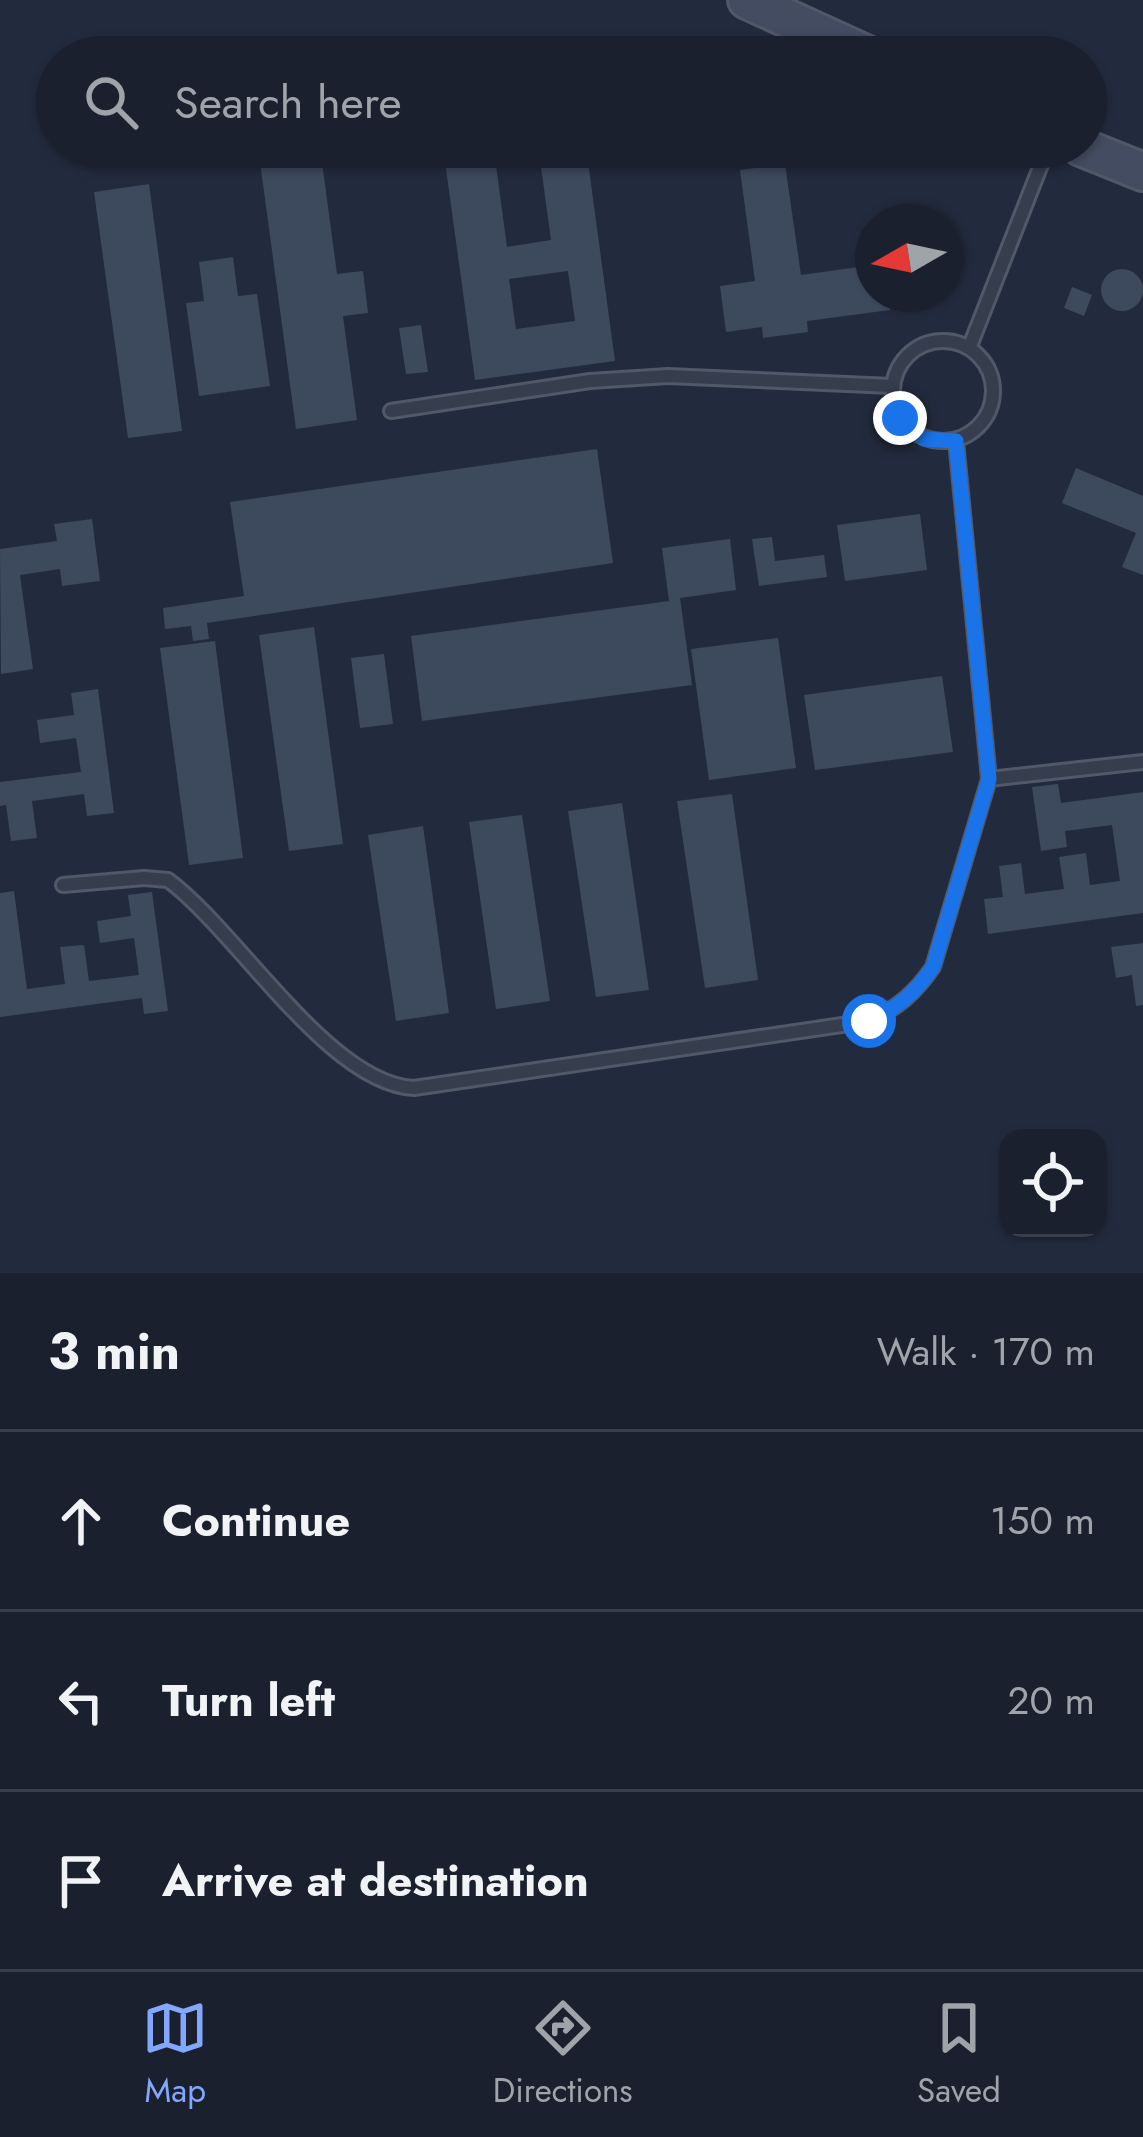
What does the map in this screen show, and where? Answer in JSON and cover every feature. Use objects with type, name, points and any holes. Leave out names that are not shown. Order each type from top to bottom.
[{"type":"main road","points":[[768,4],[831,36]]},
{"type":"main road","points":[[1107,157],[1143,172]]},
{"type":"lane","points":[[970,346],[1040,168]]},
{"type":"lane","points":[[937,339],[970,346],[994,378],[988,418],[956,441],[924,439],[900,418],[892,386],[906,355],[937,339]]},
{"type":"lane","points":[[391,411],[590,381],[668,376],[892,386]]},
{"type":"lane","points":[[63,885],[168,880],[348,1063],[391,1087],[414,1088],[869,1021],[894,1010],[917,990],[933,967],[989,779],[956,441]]},
{"type":"lane","points":[[989,779],[1143,762]]},
{"type":"building","points":[[261,168],[323,168],[337,274],[363,271],[368,313],[343,316],[357,420],[296,429]]},
{"type":"building","points":[[446,168],[496,168],[507,247],[551,240],[541,168],[589,168],[615,361],[475,380]],"holes":[[[568,271],[575,321],[516,329],[509,279]]]},
{"type":"building","points":[[786,168],[801,275],[855,268],[855,312],[875,312],[807,321],[808,332],[763,338],[762,327],[726,332],[720,286],[755,281],[740,170]]},
{"type":"building","points":[[149,184],[182,431],[128,438],[94,192]]},
{"type":"building","points":[[233,257],[238,296],[257,294],[270,386],[199,396],[186,303],[204,301],[199,262]]},
{"type":"building","points":[[1122,269],[1137,275],[1143,290],[1137,305],[1122,311],[1107,305],[1101,290],[1107,275]]},
{"type":"building","points":[[1072,287],[1092,295],[1084,316],[1064,308]]},
{"type":"building","points":[[421,325],[428,372],[406,374],[399,328]]},
{"type":"building","points":[[597,449],[613,563],[207,623],[209,639],[193,641],[191,626],[165,629],[163,608],[244,596],[230,502]]},
{"type":"building","points":[[1076,468],[1143,496],[1143,575],[1122,567],[1136,533],[1062,503]]},
{"type":"building","points":[[920,514],[927,570],[845,581],[837,525]]},
{"type":"building","points":[[92,519],[100,581],[62,586],[60,569],[20,575],[33,669],[1,674],[0,549],[57,541],[54,524]]},
{"type":"building","points":[[772,537],[775,561],[824,555],[827,577],[759,586],[752,539]]},
{"type":"building","points":[[730,539],[736,590],[680,598],[692,685],[422,721],[411,636],[669,601],[662,548]]},
{"type":"building","points":[[314,627],[343,844],[289,851],[259,635]]},
{"type":"building","points":[[778,638],[796,768],[709,780],[691,649]]},
{"type":"building","points":[[215,641],[243,858],[189,865],[160,648]]},
{"type":"building","points":[[384,654],[393,724],[360,728],[351,658]]},
{"type":"building","points":[[942,676],[953,752],[815,770],[804,695]]},
{"type":"building","points":[[98,689],[114,813],[87,816],[84,794],[32,801],[37,838],[11,841],[6,805],[0,806],[0,782],[81,772],[76,738],[40,743],[37,720],[74,715],[71,693]]},
{"type":"building","points":[[1058,784],[1061,803],[1143,792],[1143,913],[988,934],[984,899],[1003,897],[999,866],[1021,863],[1025,894],[1064,889],[1059,857],[1086,853],[1090,885],[1120,881],[1112,825],[1065,831],[1067,847],[1041,851],[1032,787]]},
{"type":"building","points":[[732,794],[758,980],[705,988],[677,801]]},
{"type":"building","points":[[622,803],[649,990],[596,997],[568,811]]},
{"type":"building","points":[[522,815],[550,1001],[496,1009],[469,822]]},
{"type":"building","points":[[423,826],[449,1013],[396,1021],[368,835]]},
{"type":"building","points":[[14,891],[27,989],[65,984],[60,947],[84,945],[89,981],[139,975],[134,938],[100,943],[97,921],[131,916],[128,895],[152,892],[168,1011],[144,1014],[142,998],[0,1017],[0,893]]},
{"type":"building","points":[[1143,943],[1143,1005],[1136,1006],[1132,975],[1116,978],[1111,947]]},
{"type":"route","points":[[869,1021],[894,1010],[917,990],[933,967],[989,779],[956,441],[924,439],[900,418]]}]
